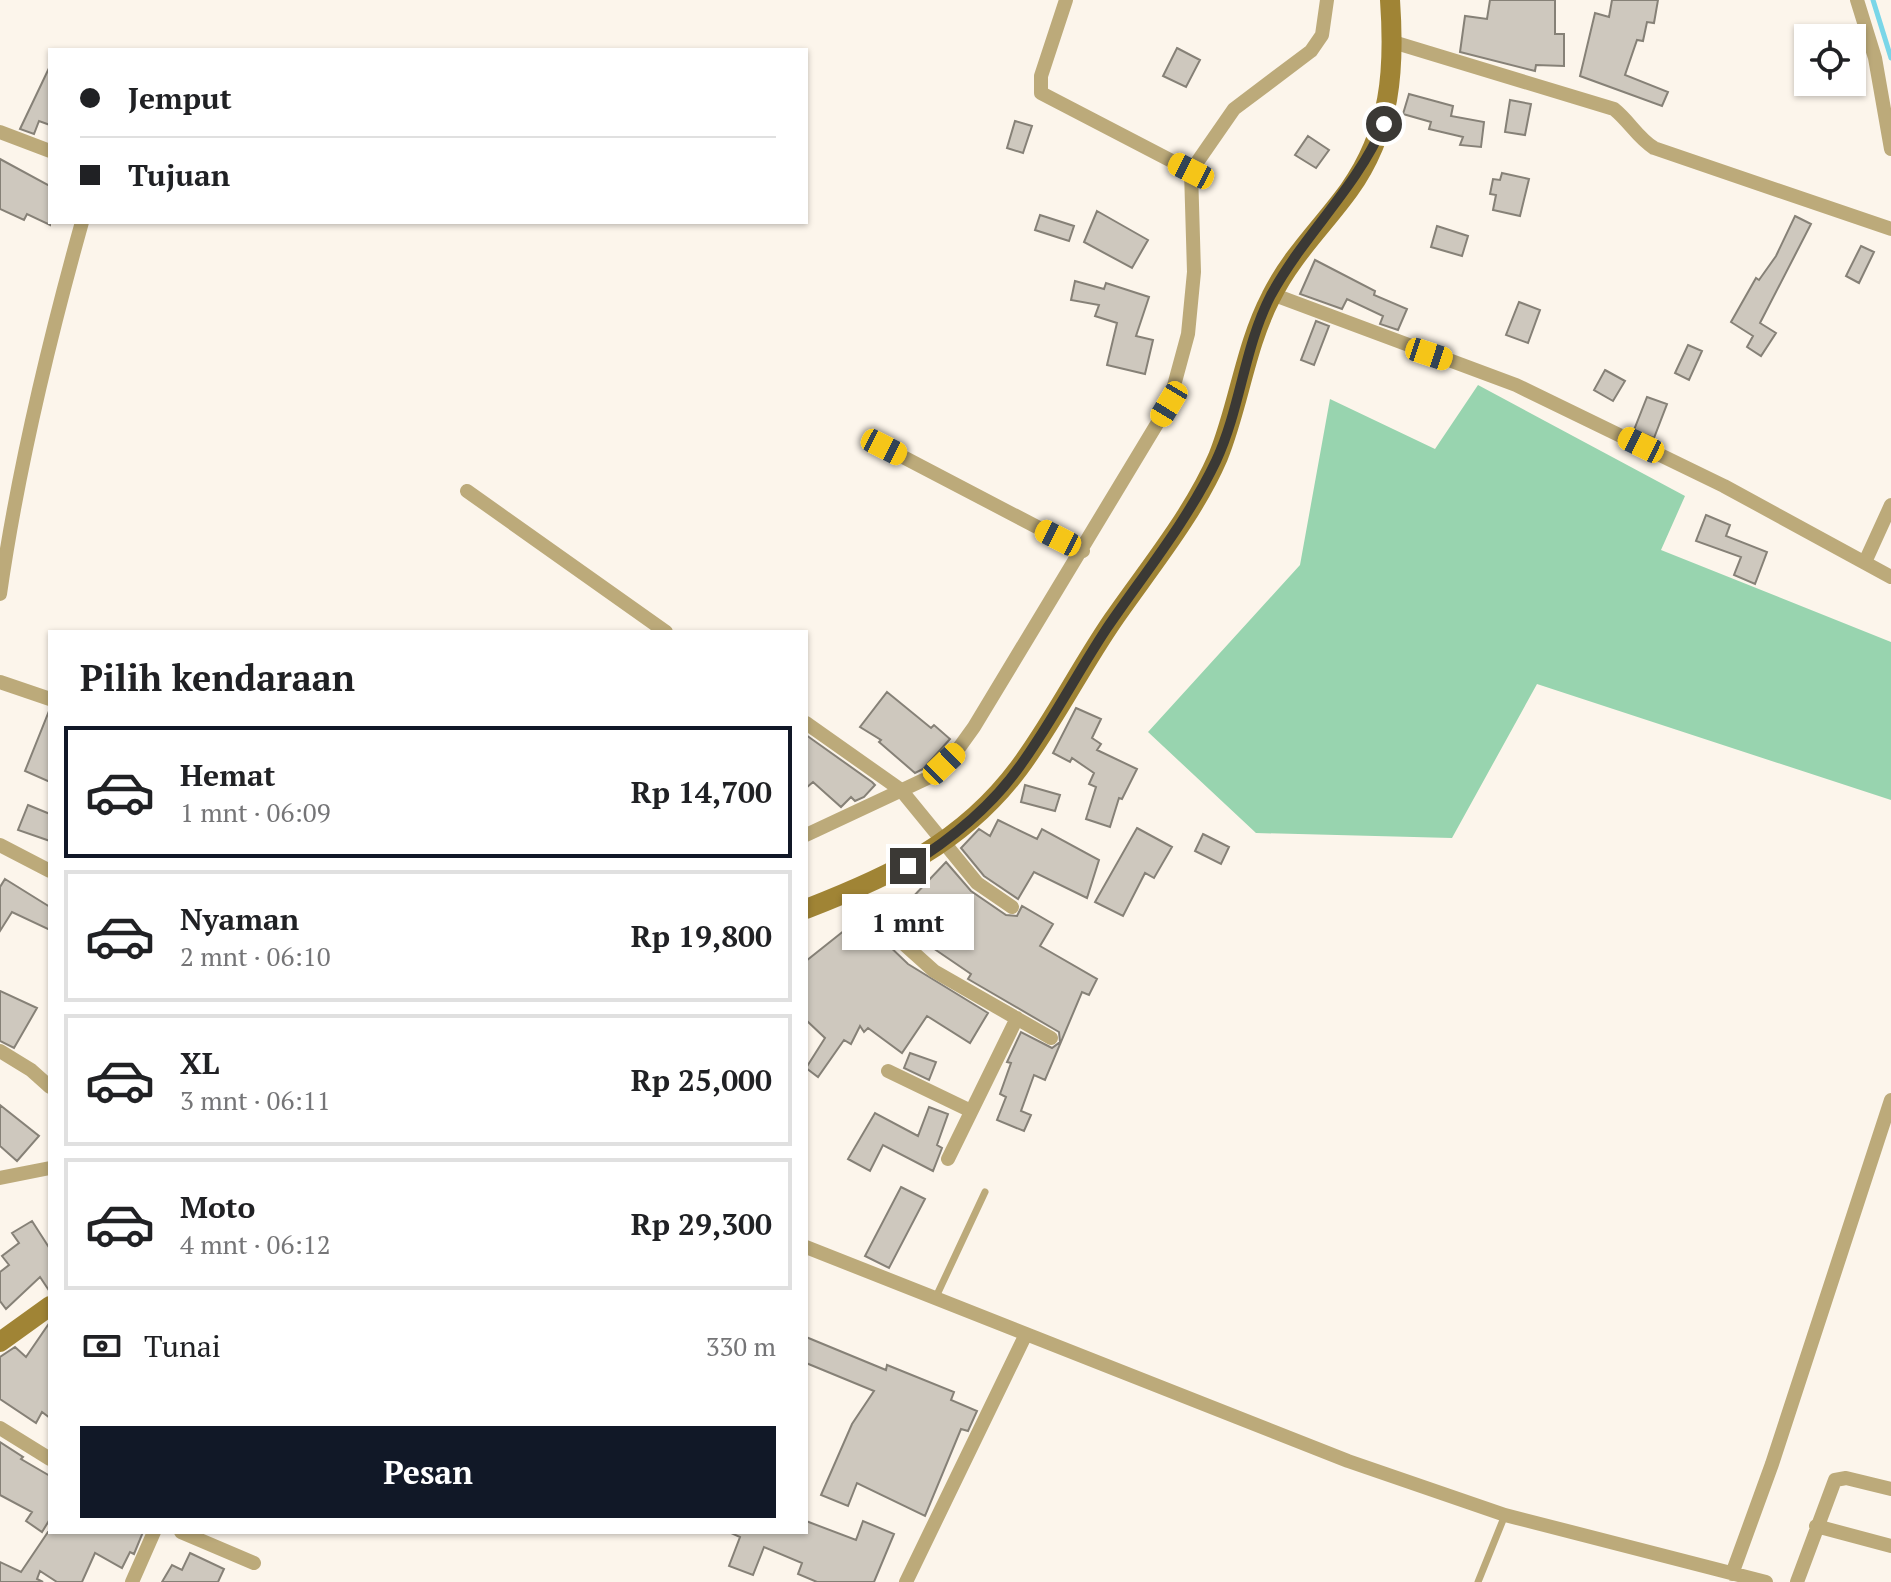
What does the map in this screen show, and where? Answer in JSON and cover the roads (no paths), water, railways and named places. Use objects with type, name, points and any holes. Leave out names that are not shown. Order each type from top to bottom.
[{"type":"main road","points":[[808,908],[908,866],[938,836],[984,808],[1019,769],[1090,654],[1197,497],[1217,459],[1238,403],[1255,331],[1272,294],[1307,239],[1369,160],[1384,124],[1392,83],[1390,0]]},
{"type":"main road","points":[[0,1342],[48,1307]]},
{"type":"street","points":[[1066,0],[1041,76],[1041,93],[1191,171]]},
{"type":"street","points":[[808,834],[905,794],[932,776],[956,752],[1083,551],[1169,404],[1188,334],[1194,272],[1191,171],[1234,109],[1311,51],[1322,35],[1327,0]]},
{"type":"street","points":[[1857,0],[1875,58],[1891,149]]},
{"type":"street","points":[[1393,42],[1614,109],[1627,119],[1639,138],[1654,148],[1891,229]]},
{"type":"street","points":[[0,132],[48,150]]},
{"type":"street","points":[[0,594],[12,508],[56,315],[81,224]]},
{"type":"street","points":[[1272,294],[1516,385],[1724,486],[1891,577]]},
{"type":"street","points":[[884,447],[1083,551]]},
{"type":"street","points":[[467,491],[663,630]]},
{"type":"street","points":[[1865,562],[1891,505]]},
{"type":"street","points":[[0,682],[48,698]]},
{"type":"street","points":[[808,724],[905,794],[977,883],[1012,907]]},
{"type":"street","points":[[0,845],[48,870]]},
{"type":"street","points":[[847,893],[934,971],[1051,1038]]},
{"type":"street","points":[[948,1159],[1017,1018]]},
{"type":"street","points":[[0,1051],[31,1070],[48,1085]]},
{"type":"street","points":[[888,1071],[971,1111]]},
{"type":"street","points":[[1732,1574],[1772,1464],[1891,1100]]},
{"type":"street","points":[[0,1178],[48,1168]]},
{"type":"street","points":[[808,1248],[1348,1461],[1505,1515],[1766,1582]]},
{"type":"street","points":[[906,1582],[1026,1334]]},
{"type":"street","points":[[0,1428],[48,1458]]},
{"type":"street","points":[[1797,1582],[1832,1483],[1839,1478],[1891,1489]]},
{"type":"street","points":[[1816,1526],[1891,1546]]},
{"type":"street","points":[[132,1582],[153,1534]]},
{"type":"street","points":[[186,1534],[254,1563]]},
{"type":"lane","points":[[935,1299],[985,1192]]},
{"type":"lane","points":[[1478,1582],[1505,1515]]},
{"type":"waterway","points":[[1873,0],[1891,58]]}]
